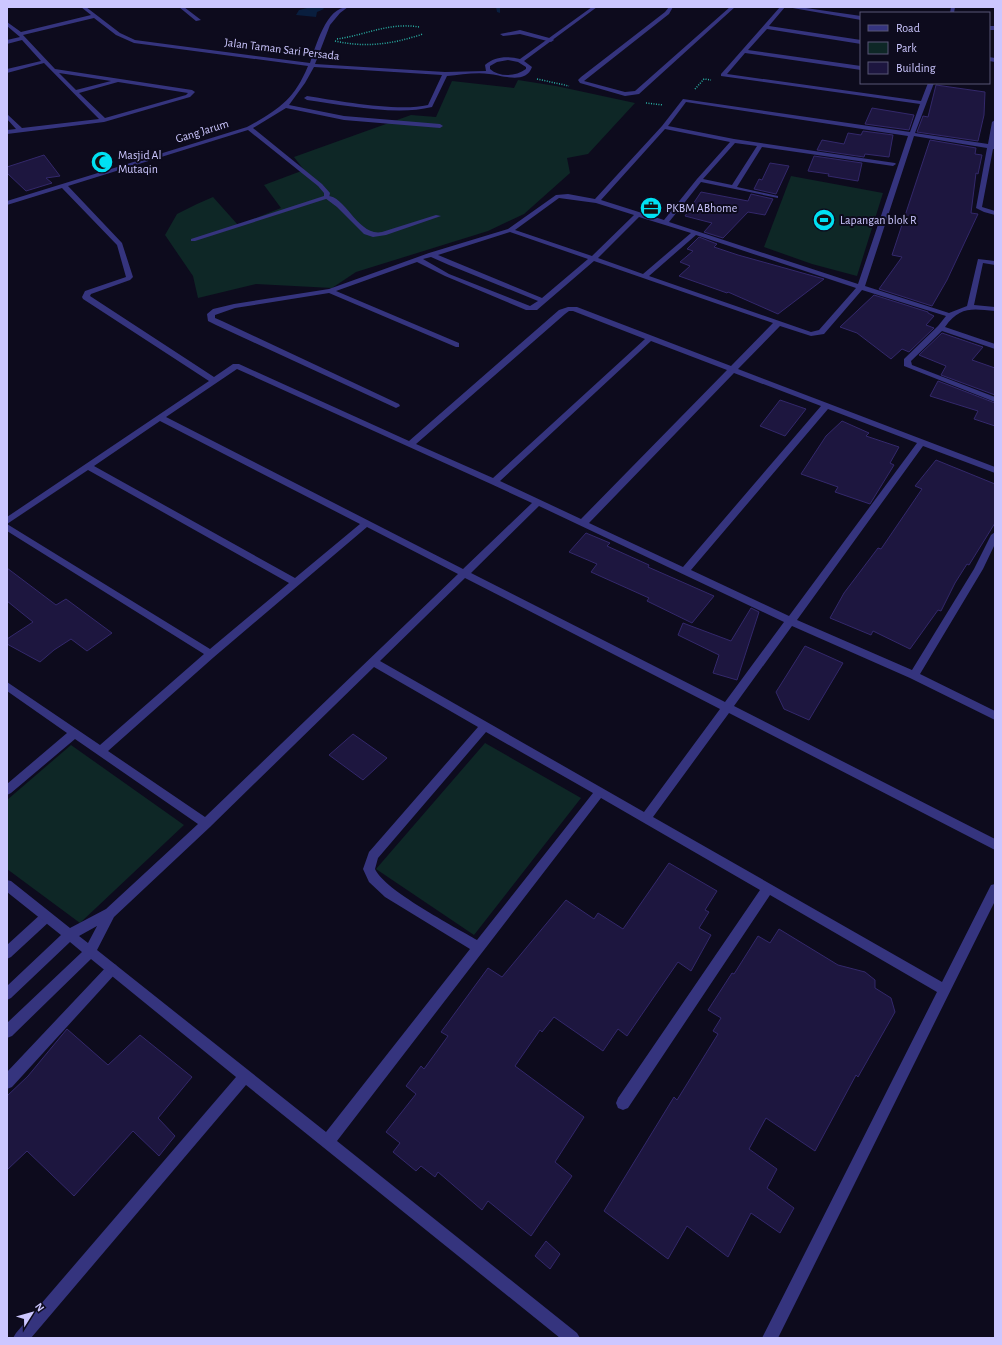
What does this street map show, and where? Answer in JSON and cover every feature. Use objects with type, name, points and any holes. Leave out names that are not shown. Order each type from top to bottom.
[{"type":"street","name":"Jalan Taman Sari Persada","points":[[83,7],[118,34],[134,41],[312,65],[445,74],[490,72],[503,76],[519,75],[528,70],[529,66],[521,61]]},
{"type":"street","points":[[181,7],[198,20]]},
{"type":"street","name":"Gang Jarum","points":[[7,204],[248,128],[268,118],[285,106],[293,96],[312,65],[320,39],[332,20],[346,7]]},
{"type":"street","points":[[490,72],[487,69],[487,66],[494,61],[507,59],[521,61],[595,7]]},
{"type":"street","points":[[671,7],[667,13],[583,78],[581,80],[582,82],[625,94],[637,93],[733,7]]},
{"type":"street","points":[[723,75],[783,7]]},
{"type":"street","points":[[789,7],[860,18]]},
{"type":"street","points":[[7,42],[21,36],[94,16]]},
{"type":"street","points":[[7,24],[21,36],[104,120]]},
{"type":"street","points":[[765,27],[860,42]]},
{"type":"street","points":[[7,31],[13,30]]},
{"type":"street","points":[[503,34],[520,32],[551,40]]},
{"type":"street","points":[[744,51],[860,68]]},
{"type":"street","points":[[7,71],[46,62]]},
{"type":"street","points":[[7,132],[104,120],[188,96],[192,92],[54,70]]},
{"type":"street","points":[[307,98],[397,108],[422,109],[430,106],[445,74]]},
{"type":"street","points":[[723,75],[923,103]]},
{"type":"street","points":[[75,92],[121,80]]},
{"type":"street","points":[[510,230],[811,334],[821,332],[861,287],[900,166],[931,84]]},
{"type":"street","points":[[597,201],[664,127],[692,92]]},
{"type":"street","points":[[685,100],[993,147]]},
{"type":"street","points":[[285,106],[344,118],[440,126]]},
{"type":"street","points":[[7,116],[21,131]]},
{"type":"street","points":[[995,122],[993,147],[979,208],[995,213]]},
{"type":"street","points":[[664,127],[734,141],[893,164]]},
{"type":"street","points":[[248,128],[320,185],[327,193],[327,197]]},
{"type":"street","points":[[665,223],[699,180],[734,141]]},
{"type":"street","points":[[733,188],[761,144]]},
{"type":"street","points":[[699,180],[776,197]]},
{"type":"street","points":[[64,185],[120,244],[130,277],[88,293],[86,297],[213,380]]},
{"type":"street","points":[[396,406],[219,323],[210,317],[216,311],[224,308],[330,291],[431,254],[510,230],[558,196],[568,196],[597,201],[950,315]]},
{"type":"street","points":[[193,240],[327,197],[340,204],[367,233],[375,235],[384,234],[438,216]]},
{"type":"street","points":[[417,259],[447,275],[530,308],[536,307],[593,259],[638,214]]},
{"type":"street","points":[[644,276],[695,233]]},
{"type":"street","points":[[431,254],[543,301]]},
{"type":"street","points":[[970,307],[980,260],[995,262]]},
{"type":"street","points":[[330,291],[456,345]]},
{"type":"street","points":[[995,309],[970,307],[950,315],[941,328],[907,361],[908,366],[995,400]]},
{"type":"street","points":[[410,444],[562,312],[568,309],[574,309],[921,443],[995,470]]},
{"type":"street","points":[[583,523],[778,323]]},
{"type":"street","points":[[941,328],[995,347]]},
{"type":"street","points":[[494,482],[650,338]]},
{"type":"street","points":[[7,521],[213,380],[236,366],[538,502],[791,621],[914,675],[995,716]]},
{"type":"street","points":[[685,571],[826,406]]},
{"type":"street","points":[[159,417],[995,845]]},
{"type":"street","points":[[646,818],[921,443]]},
{"type":"street","points":[[87,466],[295,582]]},
{"type":"street","points":[[7,994],[69,935],[110,913],[206,824],[538,502]]},
{"type":"street","points":[[101,751],[211,654],[366,523]]},
{"type":"street","points":[[7,527],[211,654]]},
{"type":"street","points":[[914,675],[978,569],[995,535]]},
{"type":"street","points":[[373,662],[944,990]]},
{"type":"street","points":[[7,686],[206,824]]},
{"type":"street","points":[[479,948],[389,893],[373,878],[369,869],[373,856],[485,726]]},
{"type":"street","points":[[7,790],[75,733]]},
{"type":"street","points":[[328,1142],[600,792]]},
{"type":"street","points":[[7,885],[572,1338]]},
{"type":"street","points":[[623,1104],[768,888]]},
{"type":"street","points":[[770,1338],[995,889]]},
{"type":"street","points":[[7,1032],[90,952],[110,913]]},
{"type":"street","points":[[7,953],[46,917]]},
{"type":"street","points":[[7,1082],[112,969]]},
{"type":"street","points":[[20,1338],[245,1076]]},
{"type":"path","points":[[419,27],[394,25],[361,35],[330,39],[351,45],[365,45],[398,42],[423,34]]},
{"type":"path","points":[[692,92],[704,78],[717,81],[723,75]]},
{"type":"path","points":[[546,81],[568,86]]},
{"type":"path","points":[[646,103],[680,107]]},
{"type":"green space","points":[[518,80],[556,86],[635,103],[588,154],[567,158],[570,173],[524,214],[488,231],[356,272],[332,288],[256,284],[198,298],[193,276],[165,235],[177,214],[213,197],[238,225],[281,208],[264,185],[304,170],[294,157],[411,115],[436,117],[452,81],[514,88]]},
{"type":"green space","name":"Lapangan blok R","points":[[791,176],[883,193],[857,276],[812,264],[764,247]]},
{"type":"green space","points":[[485,743],[581,798],[474,935],[376,869]]},
{"type":"green space","points":[[71,745],[184,825],[80,923],[7,869],[7,800]]},
{"type":"water","points":[[311,7],[322,7],[324,9],[317,12],[316,17],[296,15],[299,10]]},
{"type":"building","points":[[936,85],[985,92],[984,115],[978,141],[917,132],[923,116],[928,117]]},
{"type":"building","points":[[872,108],[914,115],[909,130],[865,124]]},
{"type":"building","points":[[863,131],[893,135],[889,157],[865,154],[864,157],[817,150],[822,140],[844,144],[848,133],[861,135]]},
{"type":"building","points":[[930,140],[976,148],[975,154],[982,155],[978,174],[976,173],[971,213],[978,214],[947,280],[932,306],[879,289],[902,257],[892,255]]},
{"type":"building","points":[[44,155],[60,176],[46,178],[52,183],[26,191],[7,173],[7,167]]},
{"type":"building","points":[[814,156],[862,163],[858,181],[808,171]]},
{"type":"building","points":[[770,163],[789,166],[776,194],[754,189],[759,179],[762,180]]},
{"type":"building","points":[[701,192],[748,201],[751,194],[773,199],[765,215],[748,212],[723,238],[704,232],[712,223],[685,216]]},
{"type":"building","points":[[699,237],[717,244],[714,247],[824,279],[778,314],[728,292],[727,293],[679,276],[690,266],[680,262],[693,251],[687,249]]},
{"type":"building","points":[[874,295],[928,312],[934,316],[926,325],[934,328],[909,352],[902,349],[891,359],[857,333],[840,327]]},
{"type":"building","points":[[942,333],[983,347],[972,360],[995,368],[995,395],[941,375],[946,366],[919,355]]},
{"type":"building","points":[[938,381],[995,403],[995,426],[974,419],[978,411],[930,396]]},
{"type":"building","points":[[780,400],[806,409],[785,436],[760,426]]},
{"type":"building","points":[[842,421],[869,433],[866,436],[899,447],[890,463],[894,465],[870,504],[835,492],[838,487],[801,474],[826,436]]},
{"type":"building","points":[[936,460],[995,484],[995,523],[969,565],[967,564],[955,583],[941,611],[938,610],[910,649],[873,631],[871,635],[830,618],[844,593],[878,548],[881,549],[922,489],[915,486]]},
{"type":"building","points":[[586,533],[610,543],[607,546],[649,565],[648,567],[714,596],[692,623],[647,601],[649,598],[591,572],[597,564],[569,552]]},
{"type":"building","points":[[7,568],[56,605],[66,599],[112,633],[87,651],[71,639],[54,650],[40,662],[7,644],[7,639],[33,622],[7,601]]},
{"type":"building","points":[[751,608],[759,612],[737,680],[713,673],[719,655],[678,635],[683,623],[731,641]]},
{"type":"building","points":[[805,646],[843,663],[809,720],[784,709],[776,692]]},
{"type":"building","points":[[353,734],[387,758],[363,780],[329,755]]},
{"type":"building","points":[[669,863],[717,891],[705,910],[709,912],[699,928],[711,935],[691,971],[678,962],[627,1036],[618,1029],[603,1051],[554,1017],[542,1032],[540,1030],[515,1066],[584,1117],[555,1162],[572,1176],[531,1236],[488,1201],[482,1210],[438,1172],[435,1177],[421,1166],[416,1171],[393,1152],[400,1143],[386,1132],[416,1094],[406,1086],[421,1066],[424,1069],[448,1036],[441,1032],[488,968],[502,977],[566,900],[594,919],[598,913],[623,929]]},
{"type":"building","points":[[779,929],[838,965],[865,972],[875,980],[875,988],[891,998],[895,1012],[858,1077],[856,1075],[815,1151],[766,1118],[749,1149],[777,1169],[767,1188],[794,1208],[780,1233],[751,1213],[728,1257],[687,1226],[668,1259],[604,1211],[674,1097],[677,1100],[718,1034],[713,1031],[721,1018],[708,1010],[732,973],[734,974],[758,936],[770,943]]},
{"type":"building","points":[[67,1029],[108,1065],[140,1035],[192,1077],[158,1118],[175,1136],[159,1156],[133,1131],[74,1196],[27,1151],[7,1170],[7,1096],[28,1076]]},
{"type":"building","points":[[546,1241],[560,1254],[550,1269],[535,1256]]},
{"type":"waterway","points":[[498,7],[499,12]]},
{"type":"place","name":"Masjid Al Mutaqin","points":[[102,162]]},
{"type":"place","name":"PKBM ABhome","points":[[651,208]]},
{"type":"place","name":"Lapangan blok R","points":[[824,220]]}]
